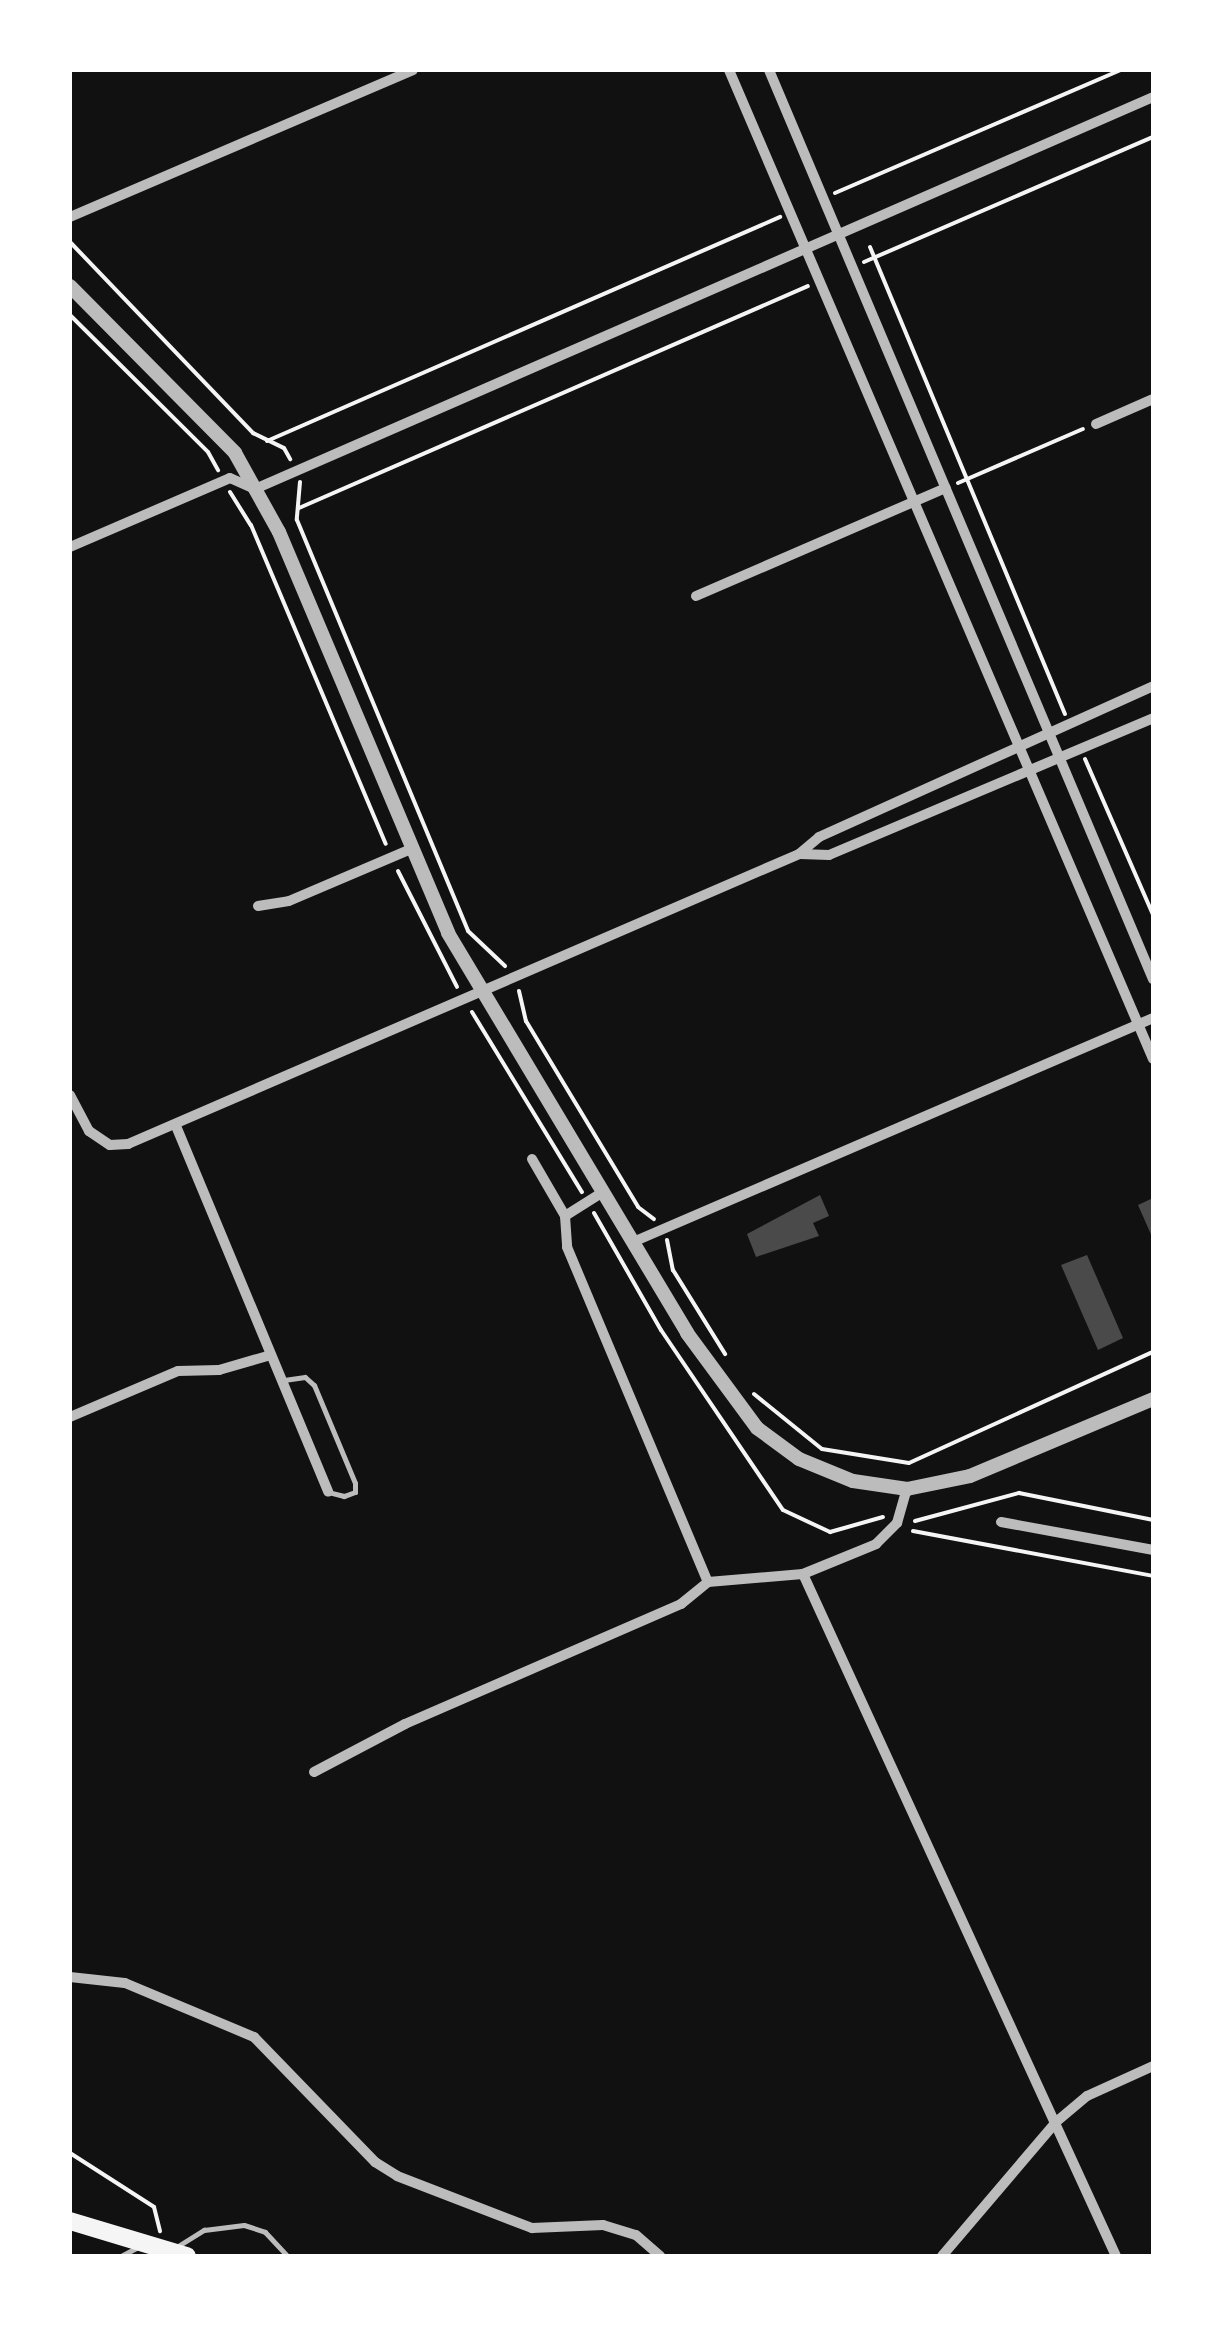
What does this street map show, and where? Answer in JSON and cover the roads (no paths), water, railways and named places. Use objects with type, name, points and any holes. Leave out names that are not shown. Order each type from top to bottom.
[{"type":"highway","points":[[70,2221],[180,2254]]},
{"type":"street","points":[[70,216],[413,70]]},
{"type":"street","points":[[728,70],[807,246],[1153,1059]]},
{"type":"street","points":[[769,70],[842,231],[1153,980]]},
{"type":"street","points":[[70,547],[223,480],[255,489],[1153,97]]},
{"type":"street","points":[[70,286],[219,430],[255,489],[411,849],[481,992],[727,1394],[758,1428],[799,1460],[853,1481],[907,1490],[970,1476],[1153,1399]]},
{"type":"street","points":[[1096,424],[1153,399]]},
{"type":"street","points":[[696,596],[946,488]]},
{"type":"street","points":[[70,1096],[88,1131],[110,1145],[176,1126],[800,854],[819,837],[1018,743],[1153,686]]},
{"type":"street","points":[[800,854],[829,855],[1153,718]]},
{"type":"street","points":[[258,906],[288,902],[411,849]]},
{"type":"street","points":[[633,1242],[1153,1018]]},
{"type":"street","points":[[176,1126],[328,1492]]},
{"type":"street","points":[[532,1159],[566,1216],[567,1246],[708,1582]]},
{"type":"street","points":[[566,1216],[603,1192]]},
{"type":"street","points":[[70,1418],[178,1371],[219,1370],[271,1355]]},
{"type":"street","points":[[314,1772],[405,1724],[681,1604],[708,1582],[803,1574],[876,1544],[897,1523],[907,1490]]},
{"type":"street","points":[[1002,1522],[1153,1550]]},
{"type":"street","points":[[803,1574],[1116,2256]]},
{"type":"street","points":[[70,1976],[125,1983],[254,2037],[375,2162],[397,2176],[532,2228],[603,2224],[636,2234],[660,2256]]},
{"type":"street","points":[[942,2256],[1056,2122],[1087,2096],[1153,2066]]},
{"type":"lane","points":[[281,1381],[304,1377],[314,1385],[355,1482],[354,1492],[344,1496],[328,1492]]},
{"type":"lane","points":[[180,2254],[204,2230],[244,2225],[265,2232],[287,2256]]},
{"type":"lane","points":[[122,2256],[145,2243]]}]
